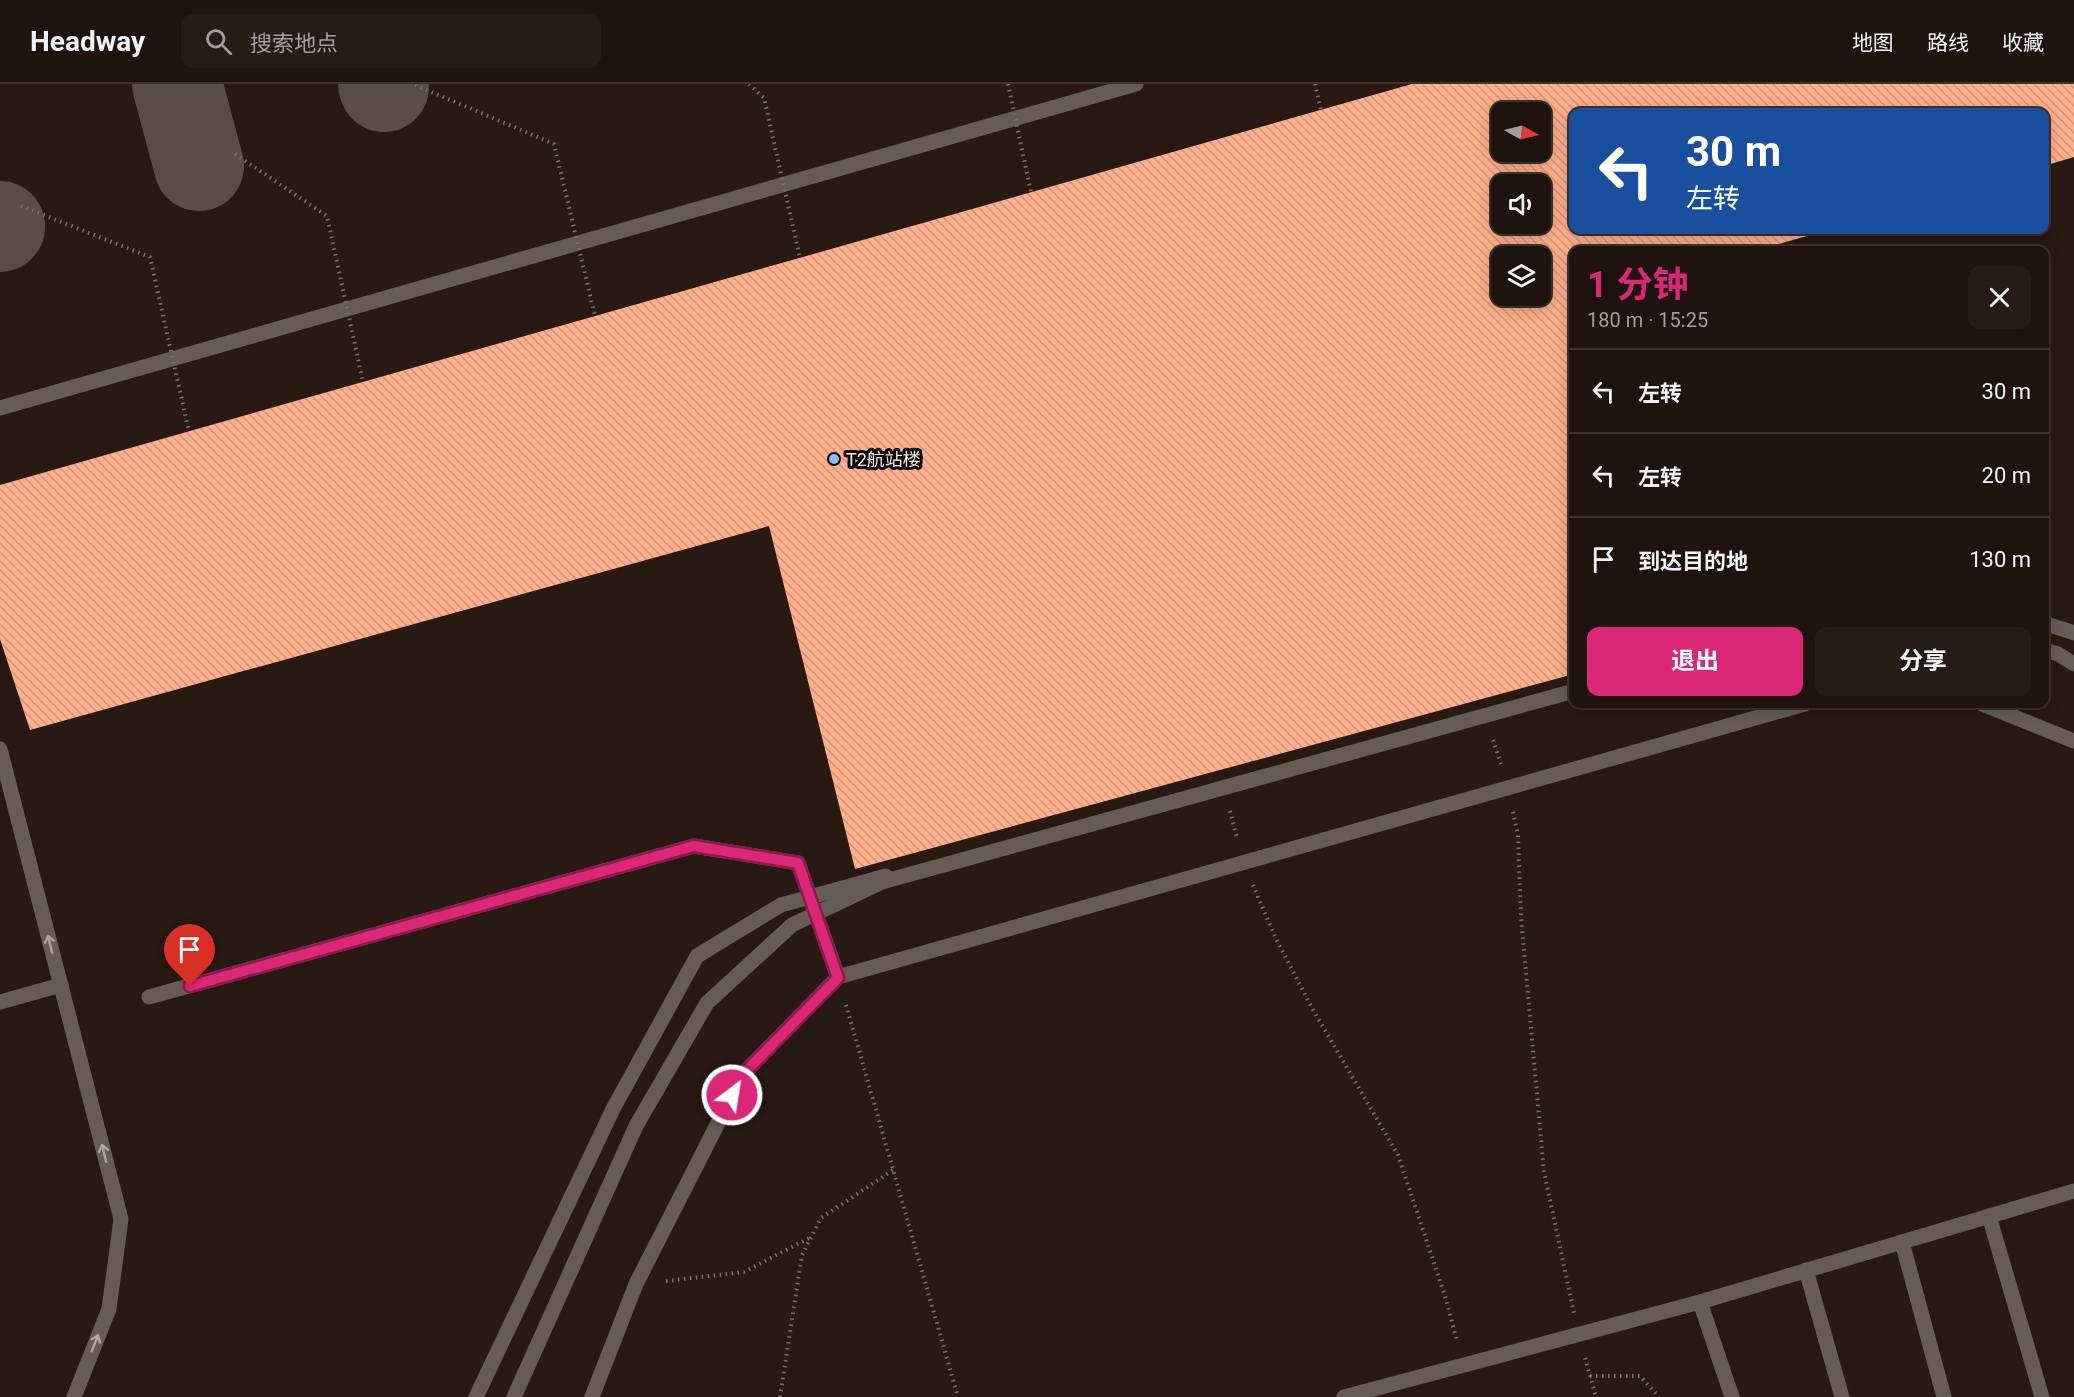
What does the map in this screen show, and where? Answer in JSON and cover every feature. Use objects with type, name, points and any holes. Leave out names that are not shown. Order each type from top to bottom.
[{"type":"lane","points":[[0,408],[1136,84]]},
{"type":"lane","points":[[2049,625],[2074,633]]},
{"type":"lane","points":[[2049,652],[2058,654],[2074,664]]},
{"type":"lane","points":[[476,1397],[613,1109],[697,956],[780,905],[1569,685]]},
{"type":"lane","points":[[514,1397],[636,1126],[707,1003],[792,925],[882,882],[1569,693]]},
{"type":"lane","points":[[592,1397],[636,1284],[743,1074],[838,978],[1791,708]]},
{"type":"lane","points":[[1992,708],[2074,741]]},
{"type":"lane","points":[[0,749],[122,1220],[109,1309],[74,1397]]},
{"type":"lane","points":[[149,997],[694,846],[798,863],[838,978]]},
{"type":"lane","points":[[0,1002],[61,986]]},
{"type":"lane","points":[[1344,1397],[1700,1302],[2074,1191]]},
{"type":"lane","points":[[1989,1216],[2042,1397]]},
{"type":"lane","points":[[1902,1242],[1944,1397]]},
{"type":"lane","points":[[1806,1270],[1842,1397]]},
{"type":"lane","points":[[1700,1302],[1732,1397]]},
{"type":"path","points":[[749,84],[764,98],[800,258]]},
{"type":"path","points":[[1008,84],[1031,192]]},
{"type":"path","points":[[1315,84],[1321,110]]},
{"type":"path","points":[[415,85],[554,144],[595,316]]},
{"type":"path","points":[[235,154],[327,216],[363,382]]},
{"type":"path","points":[[21,206],[150,256],[189,432]]},
{"type":"path","points":[[1484,709],[1508,788],[1518,835],[1521,917],[1544,1172],[1578,1334],[1596,1397]]},
{"type":"path","points":[[1222,782],[1244,863],[1276,939],[1307,998],[1398,1155],[1445,1296],[1464,1365]]},
{"type":"path","points":[[838,978],[958,1397]]},
{"type":"path","points":[[780,1397],[802,1255],[821,1218],[893,1170]]},
{"type":"path","points":[[636,1284],[744,1272],[812,1236]]},
{"type":"path","points":[[1590,1376],[1640,1376],[1659,1397]]},
{"type":"building","name":"T2航站楼","points":[[1412,84],[2074,84],[2074,157],[2049,164],[2049,108],[1569,108],[1569,234],[1814,234],[1772,246],[1569,246],[1569,675],[855,869],[769,526],[30,730],[0,639],[0,485]]},
{"type":"taxiway","points":[[177,84],[199,166]]},
{"type":"place","name":"T2航站楼","points":[[834,459]]},
{"type":"route","points":[[190,986],[694,846],[798,863],[838,978],[743,1074],[732,1095]]}]
